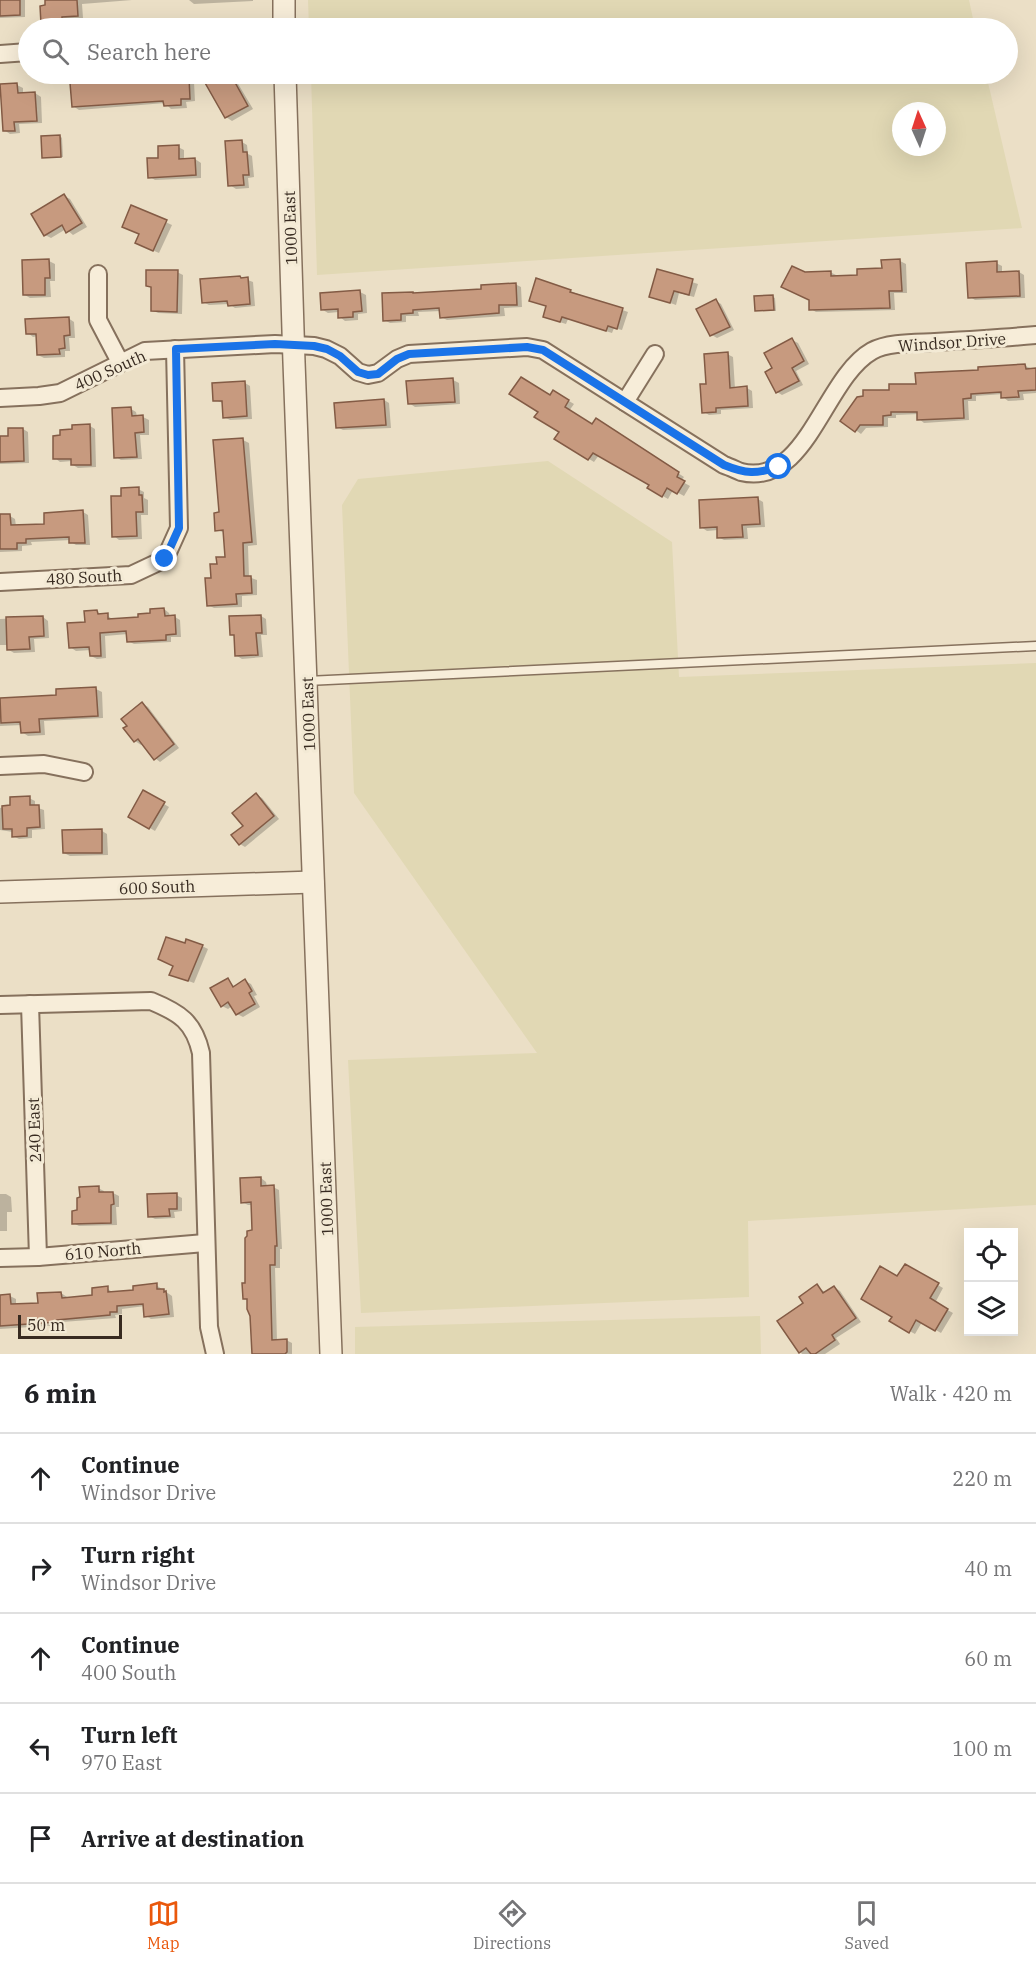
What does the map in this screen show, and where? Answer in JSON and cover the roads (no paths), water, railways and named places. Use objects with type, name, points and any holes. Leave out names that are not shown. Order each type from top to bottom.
[{"type":"street","points":[[284,0],[284,18]]},
{"type":"street","points":[[0,54],[18,53]]},
{"type":"street","name":"1000 East","points":[[285,84],[293,345],[332,1354]]},
{"type":"street","points":[[98,274],[98,320],[120,362]]},
{"type":"street","name":"Windsor Drive","points":[[293,345],[327,349],[340,356],[358,372],[368,375],[378,374],[397,359],[409,354],[527,347],[543,350],[724,465],[742,472],[760,473],[779,467],[796,453],[851,367],[873,350],[900,344],[1036,335]]},
{"type":"street","name":"400 South","points":[[0,398],[60,393],[145,351],[293,345]]},
{"type":"street","name":"480 South","points":[[0,582],[131,575],[165,559],[179,528],[176,349]]},
{"type":"street","points":[[626,402],[655,354]]},
{"type":"street","points":[[0,766],[45,764],[84,772]]},
{"type":"street","name":"600 South","points":[[0,892],[313,882]]},
{"type":"street","points":[[0,1005],[151,1001],[174,1010],[188,1023],[197,1037],[201,1053],[209,1327],[215,1354]]},
{"type":"street","name":"240 East","points":[[30,1004],[38,1257]]},
{"type":"street","name":"610 North","points":[[0,1258],[205,1243]]},
{"type":"lane","points":[[307,681],[1036,646]]}]
